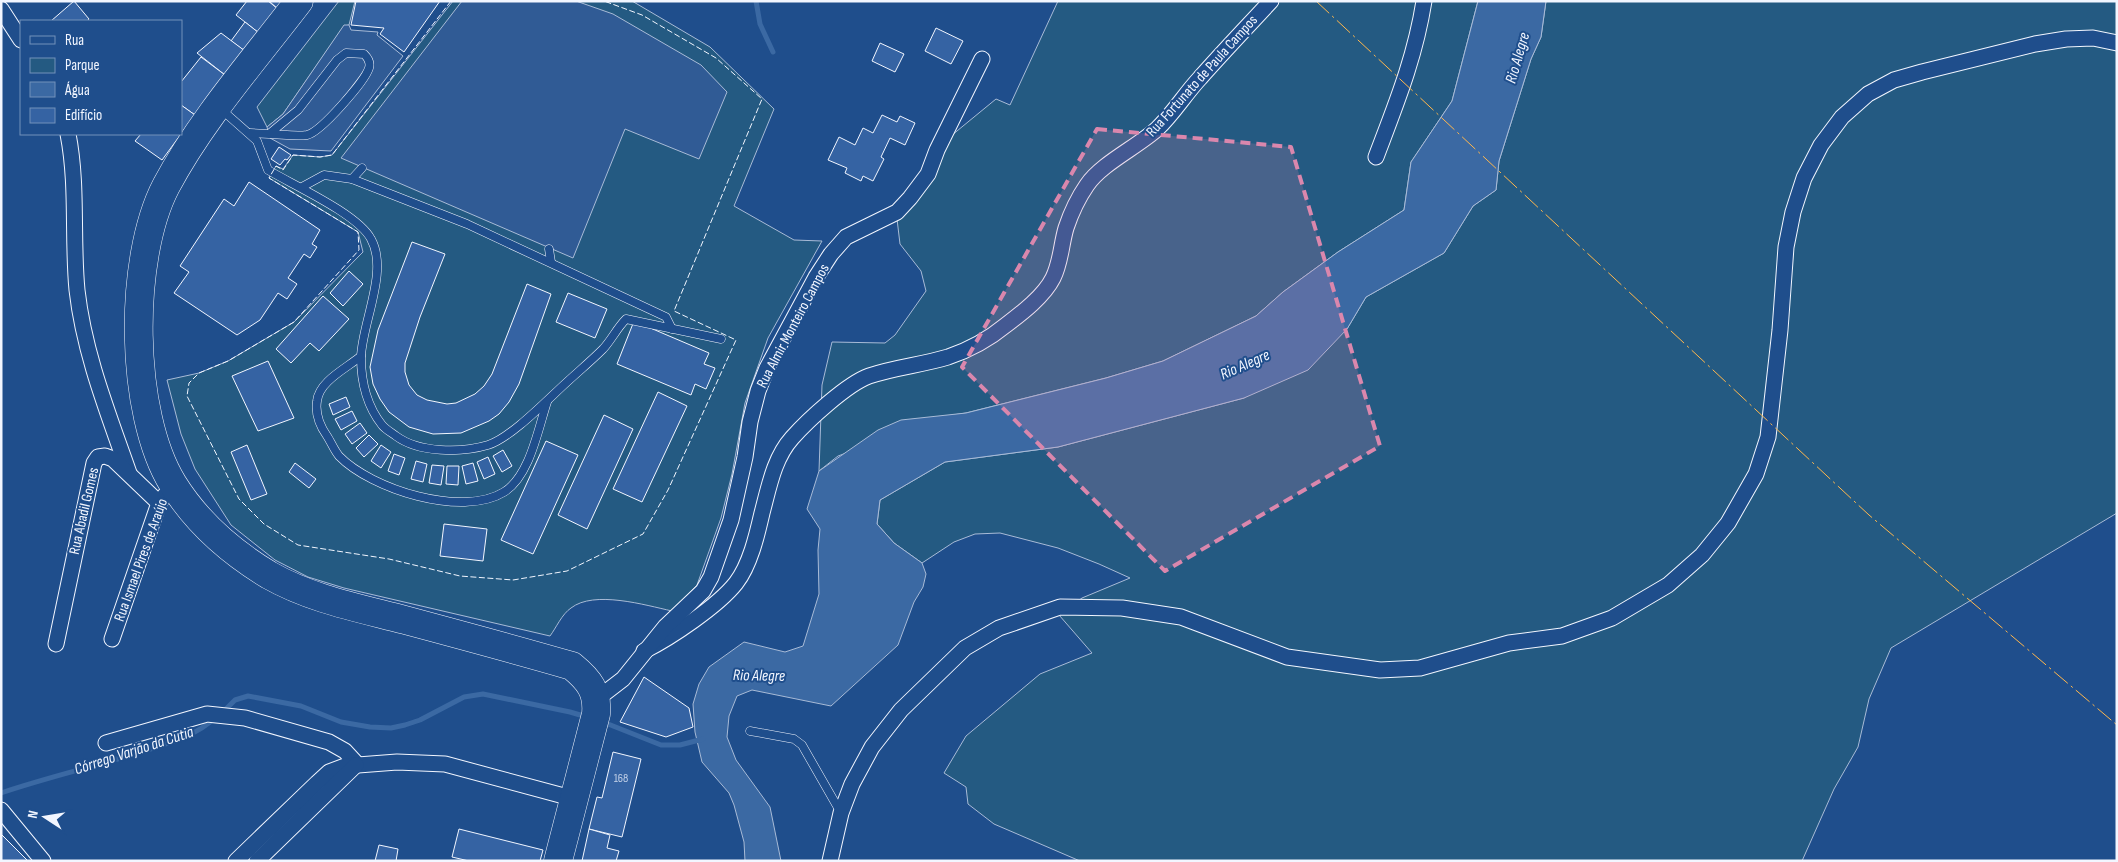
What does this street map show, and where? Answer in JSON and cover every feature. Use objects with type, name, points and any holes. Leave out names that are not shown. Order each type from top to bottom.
[{"type":"highway","points":[[299,1],[189,145],[165,188],[149,232],[141,282],[137,332],[146,413],[160,459],[166,493],[186,503],[233,551],[271,576],[325,600],[572,666],[587,678],[595,716],[558,861]]},
{"type":"street","name":"Rua Fortunato de Paula Campos","points":[[595,716],[644,651],[682,628],[736,583],[749,555],[776,462],[790,440],[808,421],[867,377],[948,357],[975,346],[1006,326],[1052,280],[1060,262],[1066,229],[1076,203],[1088,183],[1101,170],[1140,144],[1160,127],[1199,79],[1271,1]]},
{"type":"street","points":[[1376,157],[1409,68],[1418,38],[1424,1]]},
{"type":"street","points":[[1,9],[20,38]]},
{"type":"street","points":[[830,861],[841,813],[852,784],[872,747],[901,710],[965,648],[999,628],[1060,607],[1122,608],[1181,617],[1287,656],[1380,670],[1420,668],[1509,643],[1562,636],[1612,618],[1668,585],[1702,555],[1728,523],[1756,474],[1768,437],[1780,330],[1786,247],[1792,212],[1804,178],[1821,145],[1842,117],[1868,94],[1894,80],[1922,72],[2035,44],[2066,39],[2093,38],[2117,43]]},
{"type":"street","name":"Rua Almir Monteiro Campos","points":[[644,651],[664,627],[703,592],[711,578],[731,520],[758,391],[767,368],[816,277],[846,237],[897,212],[910,198],[928,174],[937,150],[982,59]]},
{"type":"street","points":[[68,135],[74,194],[77,288],[82,328],[129,473]]},
{"type":"street","name":"Rua Abadil Gomes","points":[[56,644],[94,462],[98,457],[105,456],[113,459],[129,473],[166,493]]},
{"type":"street","name":"Rua Ismael Pires de Araújo","points":[[112,639],[166,493]]},
{"type":"street","points":[[106,743],[207,714],[246,718],[329,742],[345,751],[357,764]]},
{"type":"street","points":[[236,861],[329,772],[345,766],[397,762],[445,764],[575,799]]},
{"type":"street","points":[[257,861],[357,764]]},
{"type":"street","points":[[1,810],[43,861]]},
{"type":"lane","points":[[250,133],[268,134],[308,135],[318,129],[363,79],[370,66],[369,60],[364,54],[346,53],[337,60],[298,110],[268,134]]},
{"type":"lane","points":[[218,107],[257,141],[268,170],[302,187],[362,226],[371,239],[376,254],[376,278],[361,356],[365,394],[382,426],[406,443],[444,451],[489,445],[517,428],[548,400],[604,348],[626,319],[721,339]]},
{"type":"lane","points":[[352,179],[362,168]]},
{"type":"lane","points":[[302,187],[324,176],[352,179],[467,224],[551,262],[666,317],[672,329]]},
{"type":"lane","points":[[549,249],[551,262]]},
{"type":"lane","points":[[361,356],[324,385],[317,400],[319,423],[338,455],[364,475],[413,496],[448,502],[478,502],[504,492],[521,476],[548,400]]},
{"type":"lane","points":[[750,731],[794,739],[802,745],[841,813]]},
{"type":"highlighted area","points":[[1097,129],[1291,147],[1380,446],[1165,571],[962,367]]},
{"type":"green space","points":[[339,1],[355,1],[349,25],[344,26],[283,114],[267,127],[257,107]]},
{"type":"green space","points":[[453,1],[632,1],[710,47],[774,109],[734,206],[794,240],[822,241],[768,338],[745,403],[732,474],[721,518],[697,585],[672,611],[620,600],[593,600],[571,608],[562,617],[550,636],[344,588],[308,577],[275,560],[231,525],[195,469],[181,434],[167,380],[199,373],[228,361],[294,322],[363,252],[358,232],[269,178],[276,166],[283,169],[293,155],[320,157],[332,155]]},
{"type":"green space","points":[[1058,1],[1478,1],[1452,101],[1411,162],[1404,210],[1338,252],[1283,292],[1256,316],[1163,361],[1106,378],[966,413],[946,416],[838,456],[819,471],[822,385],[832,342],[885,343],[895,335],[926,291],[921,271],[900,244],[897,219],[935,149],[996,99],[1010,105]]},
{"type":"green space","points":[[1546,1],[2117,1],[2117,513],[1891,648],[1869,699],[1858,747],[1834,789],[1802,861],[1080,861],[994,824],[968,804],[966,787],[944,773],[966,736],[1040,674],[1092,653],[1059,615],[1082,598],[1130,578],[1058,548],[1000,533],[975,534],[954,542],[922,563],[894,543],[877,524],[880,500],[945,462],[1058,447],[1244,398],[1347,329],[1366,297],[1444,253],[1473,206],[1496,190],[1499,161],[1531,59],[1541,37]]},
{"type":"shaded area","points":[[462,1],[576,1],[613,14],[701,65],[727,92],[699,159],[625,129],[573,258],[341,158]]},
{"type":"shaded area","points":[[344,25],[349,25],[351,30],[378,32],[377,35],[403,56],[331,151],[290,149],[270,138],[267,127],[283,114]]},
{"type":"water","name":"Rio Alegre","points":[[1478,1],[1546,1],[1541,37],[1531,59],[1499,161],[1496,190],[1473,206],[1444,253],[1366,297],[1347,329],[1308,370],[1244,398],[1058,447],[945,462],[880,500],[877,524],[894,543],[922,563],[926,574],[923,587],[914,602],[898,645],[831,706],[752,690],[737,696],[729,716],[727,737],[736,760],[770,807],[781,861],[745,861],[744,842],[729,793],[702,762],[695,732],[693,704],[699,684],[709,667],[744,642],[785,652],[803,646],[819,594],[818,550],[820,529],[807,509],[819,471],[878,430],[901,420],[966,413],[1106,378],[1163,361],[1256,316],[1283,292],[1338,252],[1404,210],[1411,162],[1452,101]]},
{"type":"building","points":[[74,1],[89,19],[88,20],[52,20]]},
{"type":"building","points":[[247,1],[268,1],[278,9],[259,33],[236,15]]},
{"type":"building","points":[[269,1],[284,1],[278,9]]},
{"type":"building","points":[[356,1],[440,1],[404,52],[380,34],[384,28],[351,25]]},
{"type":"building","points":[[245,22],[259,33],[245,51],[231,41]]},
{"type":"building","points":[[936,28],[963,41],[951,64],[925,51]]},
{"type":"building","points":[[221,33],[245,51],[225,75],[197,53]]},
{"type":"building","points":[[880,43],[904,54],[895,72],[872,61]]},
{"type":"building","points":[[201,57],[225,75],[195,115],[182,106],[182,81]]},
{"type":"building","points":[[182,106],[195,115],[182,133]]},
{"type":"building","points":[[882,115],[897,122],[900,116],[915,123],[905,145],[890,138],[881,157],[884,159],[873,181],[863,176],[861,181],[845,173],[847,168],[828,160],[839,137],[855,145],[863,128],[873,133]]},
{"type":"building","points":[[140,135],[180,135],[162,160],[135,141]]},
{"type":"building","points":[[279,147],[291,155],[280,165],[271,159]]},
{"type":"building","points":[[249,182],[320,230],[312,244],[317,247],[310,258],[304,254],[288,278],[297,284],[287,299],[278,293],[260,320],[237,335],[174,293],[189,272],[180,266],[224,199],[234,206]]},
{"type":"building","points":[[412,242],[445,254],[420,317],[405,363],[405,372],[409,385],[417,395],[427,400],[447,404],[456,403],[475,394],[484,386],[492,374],[527,284],[551,294],[519,384],[509,402],[499,414],[489,421],[461,433],[433,434],[409,427],[389,412],[373,384],[370,367],[378,330]]},
{"type":"building","points":[[349,271],[363,284],[343,306],[330,293]]},
{"type":"building","points":[[568,293],[607,309],[595,338],[556,322]]},
{"type":"building","points":[[323,296],[349,319],[319,351],[310,343],[291,363],[276,349]]},
{"type":"building","points":[[634,321],[709,353],[704,364],[715,368],[706,389],[695,384],[691,395],[617,364]]},
{"type":"building","points":[[268,361],[294,418],[258,431],[232,376]]},
{"type":"building","points":[[658,392],[687,406],[642,502],[613,489]]},
{"type":"building","points":[[346,397],[350,407],[333,415],[329,404]]},
{"type":"building","points":[[352,411],[357,421],[341,430],[335,419]]},
{"type":"building","points":[[604,415],[633,429],[587,529],[558,515]]},
{"type":"building","points":[[360,423],[367,433],[352,444],[345,434]]},
{"type":"building","points":[[369,435],[378,444],[364,457],[356,448]]},
{"type":"building","points":[[546,441],[578,455],[533,554],[501,540]]},
{"type":"building","points":[[247,445],[267,494],[251,500],[231,452]]},
{"type":"building","points":[[381,445],[391,452],[381,468],[371,461]]},
{"type":"building","points":[[503,450],[512,466],[502,472],[493,456]]},
{"type":"building","points":[[394,454],[405,458],[399,475],[388,471]]},
{"type":"building","points":[[488,457],[495,474],[484,479],[477,462]]},
{"type":"building","points":[[416,461],[427,464],[423,482],[411,479]]},
{"type":"building","points":[[295,463],[316,479],[309,488],[289,472]]},
{"type":"building","points":[[473,463],[478,481],[466,484],[462,466]]},
{"type":"building","points":[[432,465],[444,466],[441,485],[429,483]]},
{"type":"building","points":[[447,466],[459,466],[458,485],[446,484]]},
{"type":"building","points":[[444,524],[487,529],[483,561],[440,556]]},
{"type":"building","points":[[644,677],[689,708],[693,727],[666,737],[620,722]]},
{"type":"building","points":[[613,752],[641,759],[622,837],[589,829],[597,797],[602,798]]},
{"type":"building","points":[[459,829],[543,850],[540,861],[469,861],[452,857]]},
{"type":"building","points":[[589,829],[610,835],[607,848],[619,851],[616,861],[582,861]]},
{"type":"building","points":[[1,834],[28,861],[1,861]]},
{"type":"building","points":[[379,845],[398,849],[396,861],[375,861]]},
{"type":"waterway","points":[[756,1],[760,24],[773,52]]},
{"type":"waterway","name":"Córrego Varjão da Cutia","points":[[223,712],[235,700],[248,696],[301,706],[341,722],[370,727],[391,728],[420,720],[464,697],[483,694],[587,717]]},
{"type":"waterway","name":"Córrego Varjão da Cutia","points":[[1,793],[172,742],[200,729],[216,717]]},
{"type":"waterway","name":"Córrego Varjão da Cutia","points":[[603,722],[661,745],[680,745],[703,739]]},
{"type":"fence","points":[[451,1],[332,155],[320,157],[293,155],[283,170],[276,166],[269,178],[358,232],[359,250],[294,322],[228,361],[199,373],[189,383],[187,396],[239,499],[264,524],[298,545],[389,559],[460,576],[513,580],[567,571],[643,534],[668,490],[736,340],[674,311],[762,99],[716,58],[642,15],[604,1]]},
{"type":"power","points":[[1316,1],[1869,515],[2117,725]]}]
